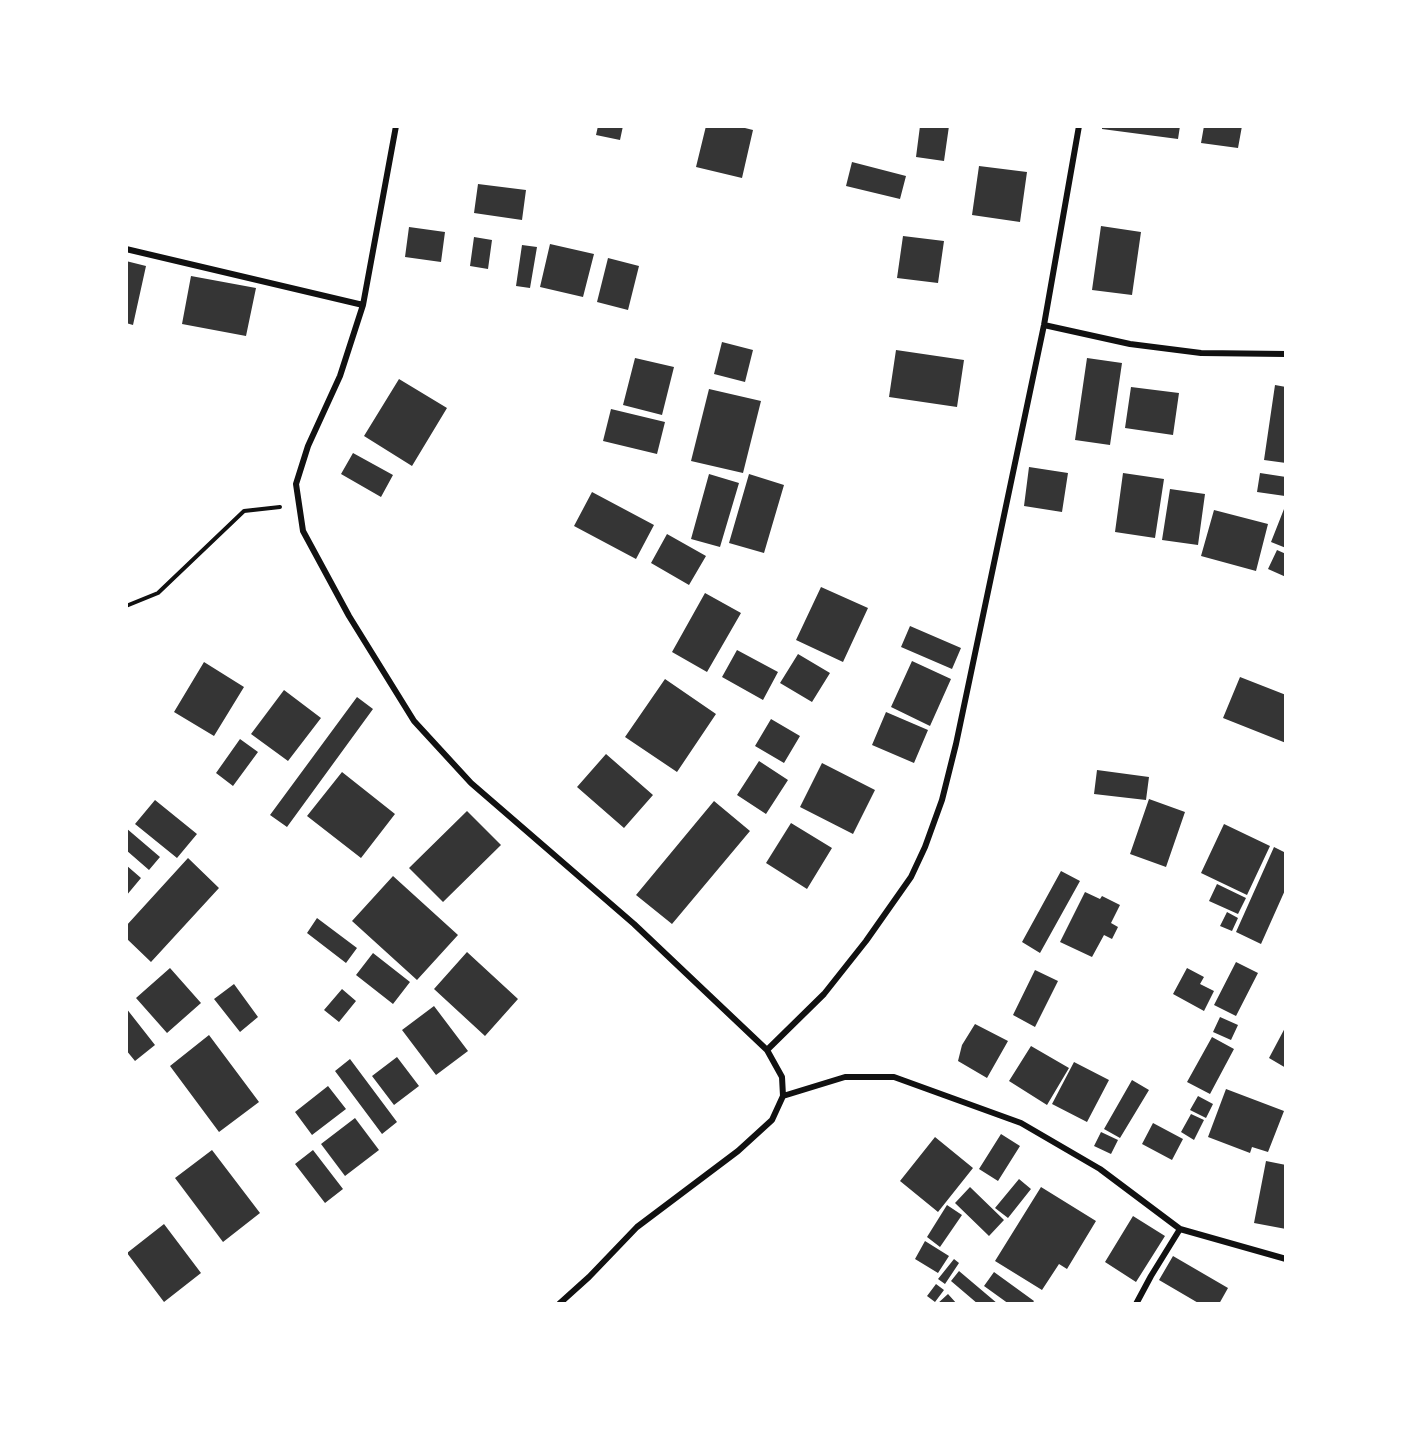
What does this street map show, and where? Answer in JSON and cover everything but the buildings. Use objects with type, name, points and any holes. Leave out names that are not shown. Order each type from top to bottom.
[{"type":"street","points":[[396,126],[363,305],[340,376],[308,446],[296,484],[303,531],[349,616],[414,721],[471,783],[634,924],[767,1050],[782,1077],[783,1096],[772,1120],[738,1150],[637,1227],[589,1277],[559,1304]]},
{"type":"street","points":[[767,1050],[824,994],[866,942],[911,877],[942,800],[956,744],[1044,325],[1079,126]]},
{"type":"street","points":[[126,249],[363,305]]},
{"type":"street","points":[[1044,325],[1130,344],[1201,354],[1286,354]]},
{"type":"street","points":[[783,1096],[845,1077],[894,1077],[1021,1123],[1100,1169],[1180,1229],[1286,1259]]},
{"type":"street","points":[[1136,1304],[1180,1229]]},
{"type":"path","points":[[126,606],[158,593],[244,511],[299,505]]}]
